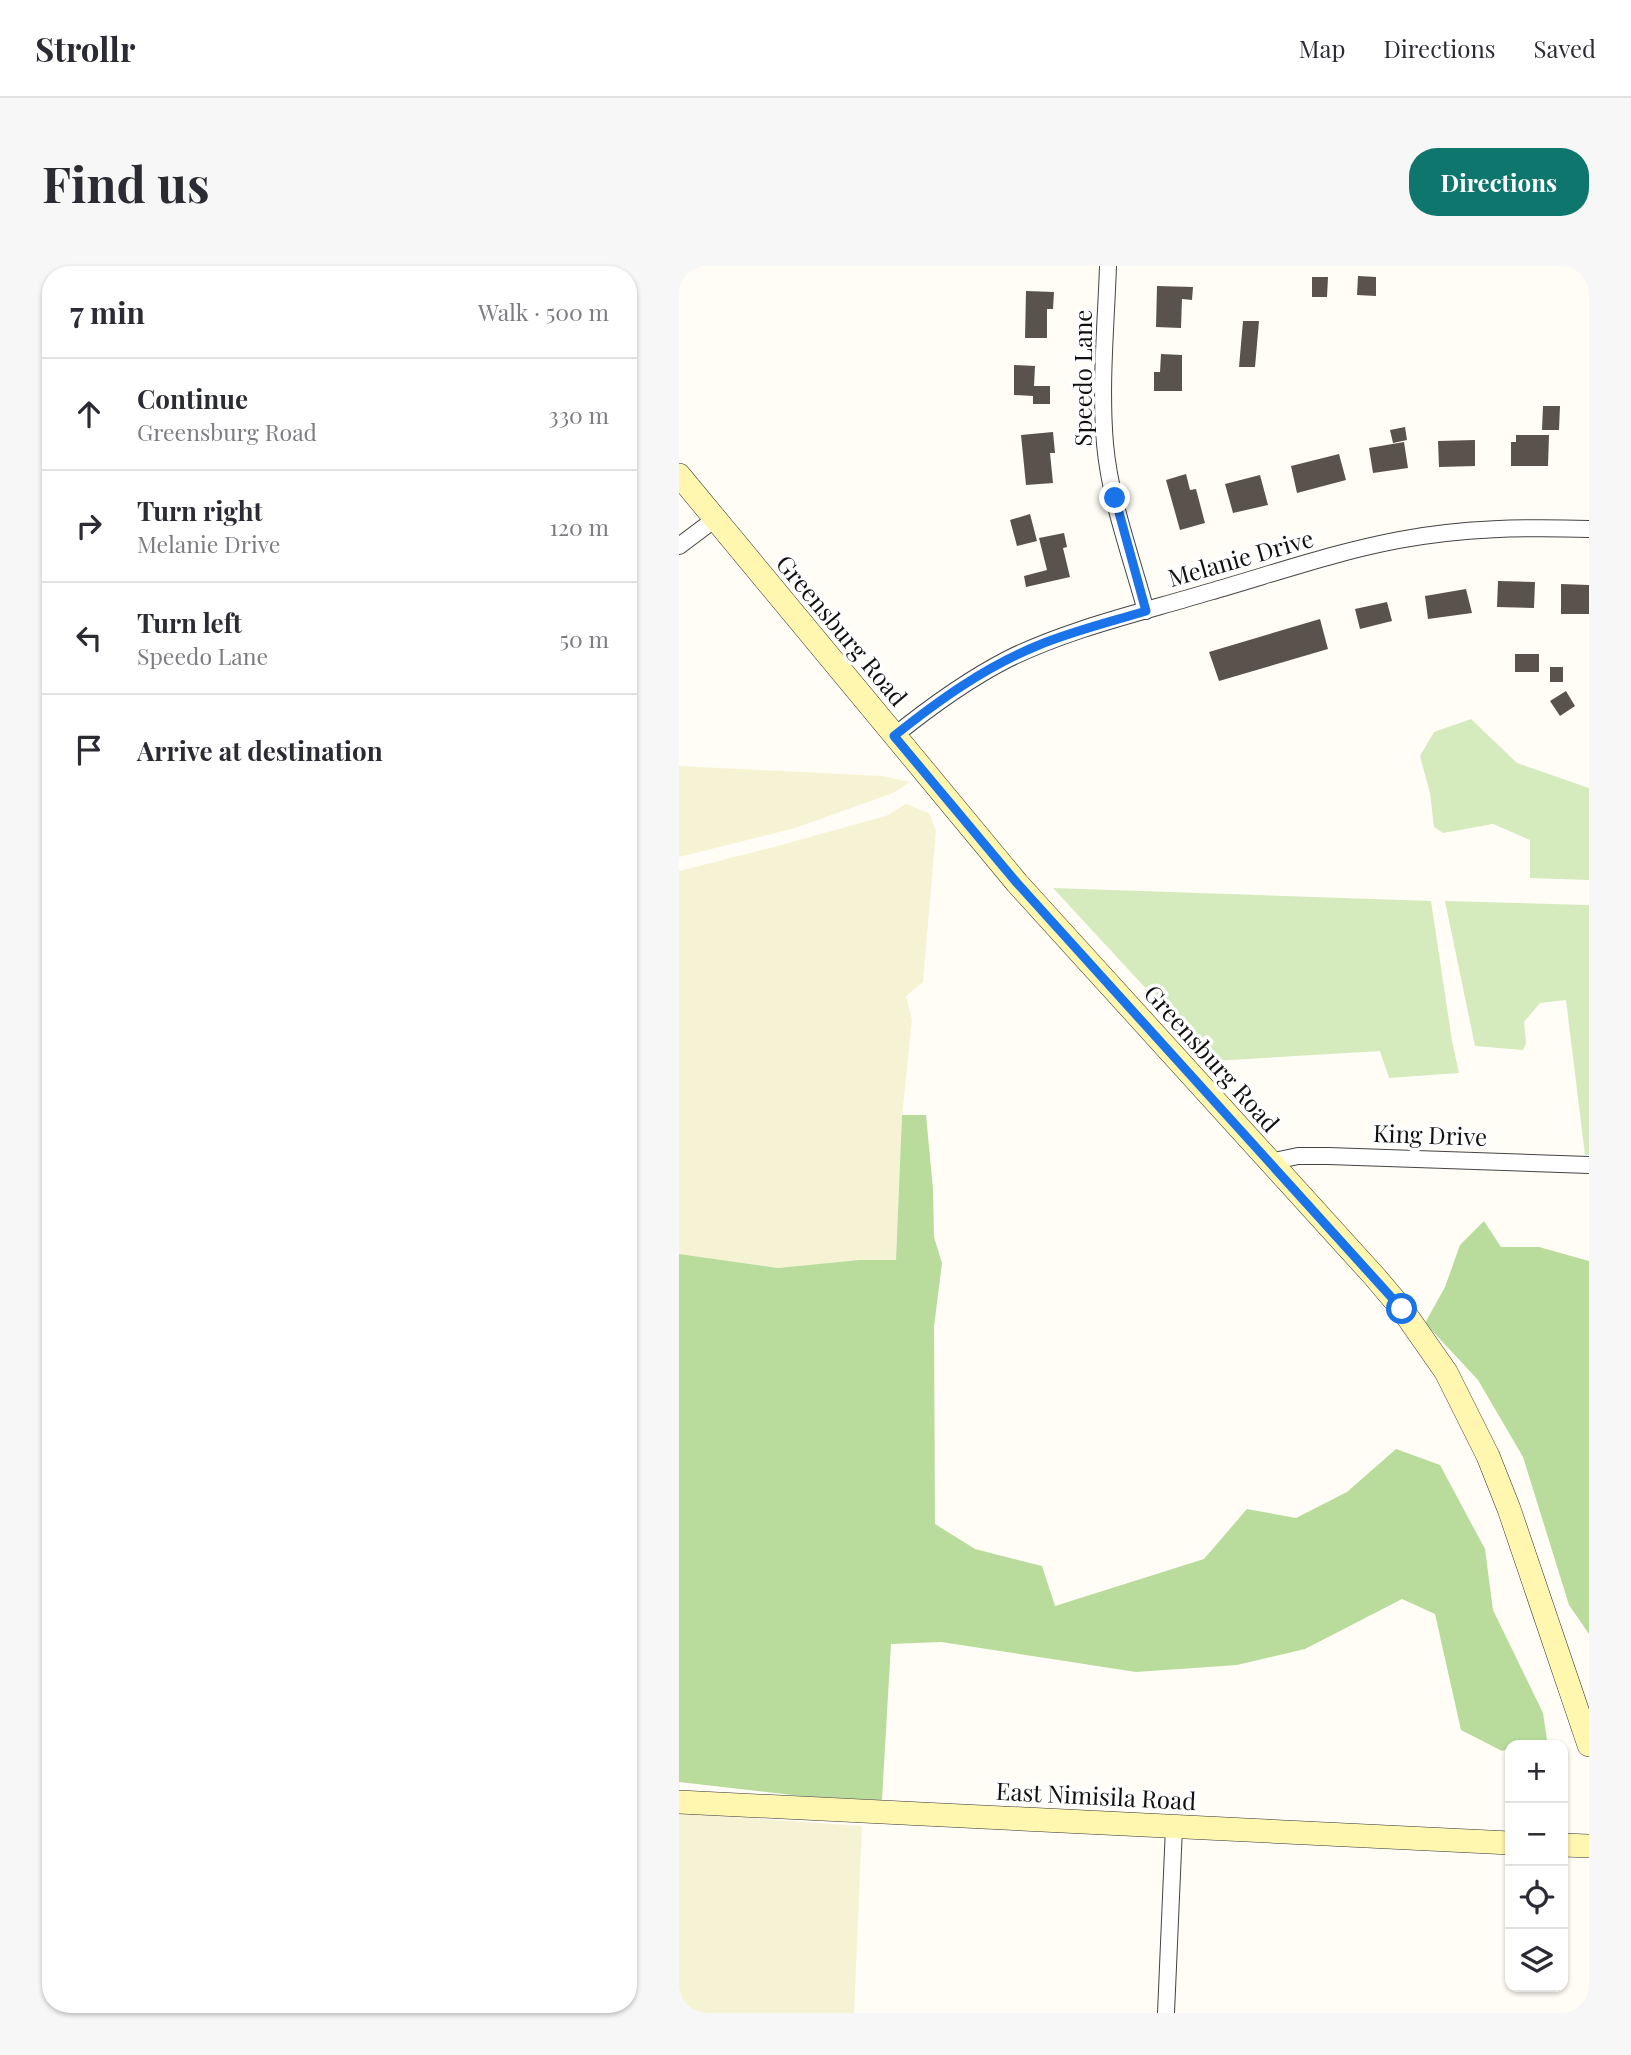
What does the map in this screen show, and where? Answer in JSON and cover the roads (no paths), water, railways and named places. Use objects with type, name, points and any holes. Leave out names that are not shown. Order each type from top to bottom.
[{"type":"main road","name":"Greensburg Road","points":[[679,475],[1017,883],[1402,1309],[1425,1340],[1463,1403],[1489,1457],[1589,1745]]},
{"type":"main road","name":"East Nimisila Road","points":[[679,1802],[1505,1843]]},
{"type":"main road","points":[[1568,1845],[1589,1846]]},
{"type":"street","name":"Speedo Lane","points":[[1108,266],[1103,403],[1105,445],[1112,488],[1146,611]]},
{"type":"street","points":[[679,546],[715,519]]},
{"type":"street","name":"Melanie Drive","points":[[894,736],[935,703],[1009,659],[1040,644],[1146,611],[1335,555],[1398,540],[1503,528],[1589,529]]},
{"type":"street","name":"King Drive","points":[[1270,1162],[1299,1156],[1328,1156],[1589,1166]]},
{"type":"street","points":[[1166,2013],[1174,1827]]}]
